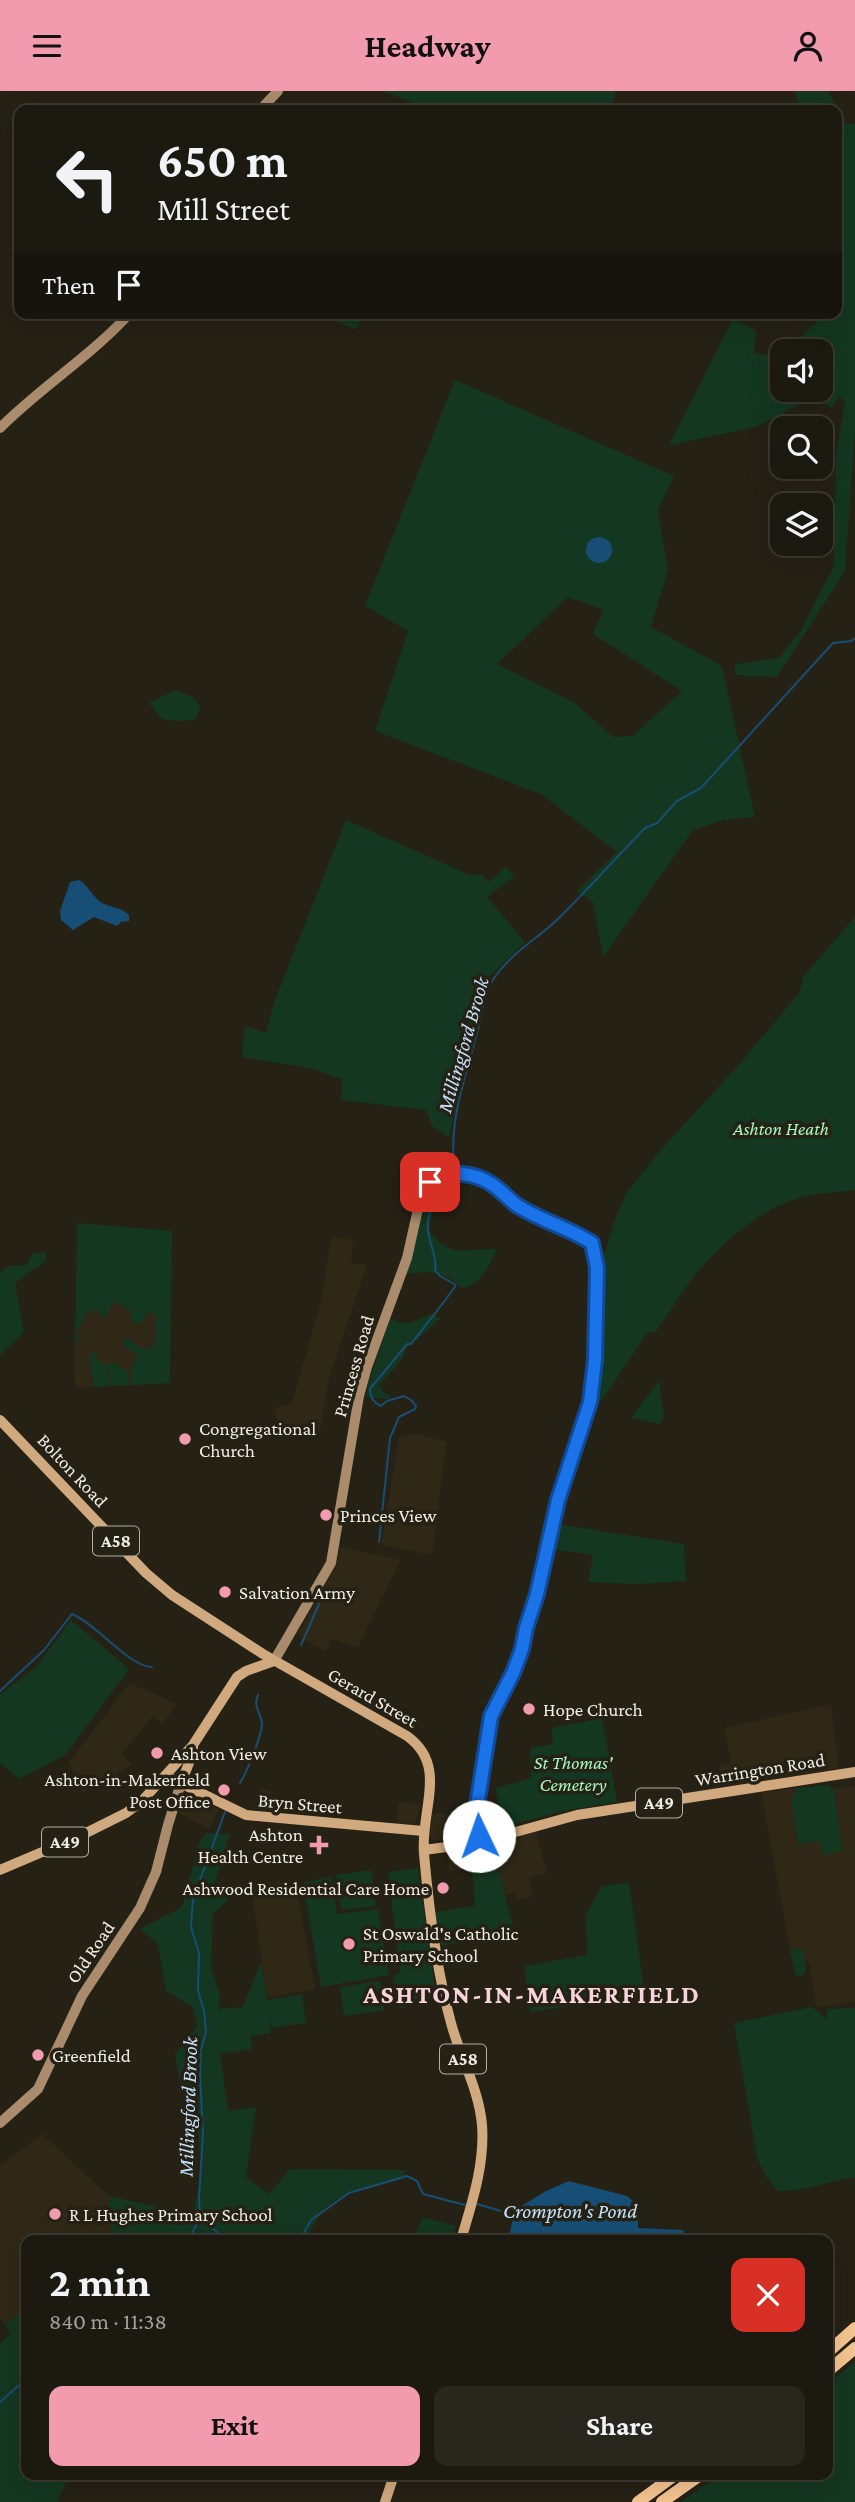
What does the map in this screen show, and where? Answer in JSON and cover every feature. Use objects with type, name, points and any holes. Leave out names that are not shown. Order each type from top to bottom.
[{"type":"highway","points":[[833,2348],[855,2328]]},
{"type":"highway","points":[[833,2367],[855,2348]]},
{"type":"highway","points":[[638,2502],[668,2480]]},
{"type":"highway","points":[[662,2502],[693,2480]]},
{"type":"main road","name":"Bolton Road","points":[[0,1420],[155,1581],[251,1647]]},
{"type":"main road","name":"Gerard Street","points":[[251,1647],[407,1735],[421,1747],[431,1771],[423,1831],[424,1850]]},
{"type":"main road","points":[[166,1776],[193,1745],[252,1658],[251,1647]]},
{"type":"main road","points":[[237,1677],[274,1661]]},
{"type":"main road","points":[[181,1783],[193,1745]]},
{"type":"main road","name":"Warrington Road","points":[[424,1850],[480,1842],[577,1815],[855,1772]]},
{"type":"main road","name":"Bryn Street","points":[[166,1776],[238,1812],[256,1817],[423,1831]]},
{"type":"main road","name":"A49","points":[[0,1870],[126,1813],[141,1802],[166,1776]]},
{"type":"main road","name":"A58","points":[[424,1850],[446,2004],[477,2097],[482,2121],[479,2173],[462,2235]]},
{"type":"main road","points":[[385,2502],[392,2480]]},
{"type":"street","points":[[265,105],[278,91]]},
{"type":"street","points":[[0,428],[124,319]]},
{"type":"street","name":"Princess Road","points":[[274,1661],[331,1563],[359,1396],[407,1258],[421,1194],[430,1182],[441,1176],[476,1176],[493,1185],[519,1206],[587,1239],[595,1247],[597,1290],[595,1360],[590,1402],[558,1500],[522,1649],[491,1716],[476,1812],[480,1842]]},
{"type":"street","name":"Old Road","points":[[0,2123],[38,2089],[82,1996],[140,1908],[156,1872],[167,1825],[181,1783]]},
{"type":"shaded area","points":[[77,1223],[172,1231],[170,1383],[76,1388],[74,1357]]},
{"type":"shaded area","points":[[331,1237],[353,1240],[351,1263],[367,1265],[329,1378],[320,1431],[277,1422],[275,1408],[292,1403],[321,1301]]},
{"type":"shaded area","points":[[417,1434],[446,1442],[433,1551],[427,1554],[381,1545],[399,1437]]},
{"type":"shaded area","points":[[340,1547],[401,1560],[358,1647],[331,1639],[326,1651],[302,1639],[298,1634],[336,1566]]},
{"type":"shaded area","points":[[130,1683],[177,1704],[163,1723],[153,1716],[121,1755],[132,1764],[83,1793],[69,1762]]},
{"type":"shaded area","points":[[831,1704],[839,1768],[723,1786],[719,1766],[731,1763],[724,1728]]},
{"type":"shaded area","points":[[855,1780],[855,2002],[816,2007],[809,1963],[802,1959],[792,1961],[761,1792],[830,1785],[831,1789],[848,1787],[854,1786]]},
{"type":"shaded area","points":[[260,1789],[271,1790],[270,1812],[253,1809]]},
{"type":"shaded area","points":[[187,1793],[219,1809],[209,1829],[179,1813]]},
{"type":"shaded area","points":[[399,1802],[420,1804],[416,1824],[397,1823]]},
{"type":"shaded area","points":[[432,1813],[471,1815],[475,1837],[445,1841],[432,1839]]},
{"type":"shaded area","points":[[536,1832],[547,1873],[529,1878],[533,1897],[516,1899],[515,1893],[505,1895],[498,1866],[449,1870],[447,1851],[499,1843]]},
{"type":"shaded area","name":"St Oswald's Catholic Primary School","points":[[295,1880],[315,1989],[267,1998],[251,1886]]},
{"type":"shaded area","name":"R L Hughes Primary School","points":[[42,2134],[109,2196],[112,2233],[21,2235],[21,2312],[6,2325],[0,2319],[0,2166]]},
{"type":"green space","points":[[382,91],[616,91],[612,105],[420,105]]},
{"type":"green space","points":[[794,91],[829,91],[835,105],[799,105]]},
{"type":"green space","points":[[842,124],[855,124],[855,430],[845,571],[777,677],[735,675],[735,664],[779,658],[800,632],[834,566],[836,456],[845,401],[839,397],[832,408],[823,402],[833,402],[833,339],[798,339],[816,323],[817,319],[842,319]]},
{"type":"green space","points":[[331,319],[361,319],[356,330]]},
{"type":"green space","points":[[733,319],[756,330],[754,353],[770,356],[770,402],[805,402],[778,416],[770,416],[770,420],[756,427],[669,445]]},
{"type":"green space","points":[[455,380],[674,476],[658,510],[668,570],[651,627],[722,666],[755,817],[723,820],[693,830],[603,957],[593,902],[577,891],[617,852],[541,794],[375,731],[408,631],[365,606]],"holes":[[[568,597],[603,610],[593,634],[682,691],[633,736],[613,737],[575,703],[497,664]]]},
{"type":"green space","points":[[175,690],[193,697],[200,707],[195,720],[162,719],[149,703]]},
{"type":"green space","points":[[346,820],[470,875],[483,875],[489,882],[506,867],[514,877],[487,897],[525,942],[487,979],[449,1137],[432,1126],[426,1110],[341,1100],[342,1079],[310,1068],[242,1057],[245,1026],[266,1033],[275,1000]]},
{"type":"green space","name":"Ashton Heath","points":[[855,917],[855,1190],[790,1201],[743,1228],[716,1252],[692,1279],[660,1326],[655,1332],[648,1332],[599,1401],[596,1396],[602,1261],[627,1192],[800,992],[803,977]]},
{"type":"green space","points":[[424,1195],[438,1200],[428,1229],[444,1245],[459,1250],[497,1249],[484,1273],[475,1283],[462,1288],[450,1278],[435,1273],[404,1275]]},
{"type":"green space","points":[[77,1223],[172,1231],[170,1383],[133,1385],[131,1368],[138,1355],[122,1345],[126,1338],[145,1350],[152,1349],[157,1340],[154,1338],[157,1332],[157,1317],[150,1311],[139,1325],[131,1321],[131,1312],[116,1302],[104,1318],[93,1308],[87,1315],[82,1315],[85,1317],[77,1331],[79,1343],[75,1342]]},
{"type":"green space","points":[[46,1252],[46,1261],[15,1283],[24,1332],[0,1355],[0,1273],[8,1266],[27,1265],[32,1254]]},
{"type":"green space","points":[[431,1314],[441,1318],[407,1348],[400,1362],[379,1385],[384,1393],[391,1395],[389,1399],[366,1397],[390,1318],[405,1323]]},
{"type":"green space","points":[[96,1351],[99,1353],[95,1359],[106,1363],[109,1386],[94,1387],[89,1354]]},
{"type":"green space","points":[[112,1362],[127,1371],[130,1385],[111,1386],[108,1364]]},
{"type":"green space","points":[[659,1381],[664,1417],[659,1424],[631,1418]]},
{"type":"green space","points":[[557,1524],[684,1544],[686,1581],[639,1584],[588,1582],[593,1555],[551,1549]]},
{"type":"green space","points":[[71,1620],[129,1669],[65,1755],[19,1779],[0,1763],[0,1695],[37,1666]]},
{"type":"green space","name":"St Thomas' Cemetery","points":[[602,1718],[617,1802],[572,1809],[502,1827],[496,1788],[531,1778],[530,1748],[553,1744],[552,1728]]},
{"type":"green space","points":[[830,1785],[831,1789],[834,1788],[842,1850],[823,1854],[820,1841],[798,1844],[791,1796],[796,1795],[795,1788]]},
{"type":"green space","points":[[206,1833],[230,1834],[215,1883],[235,1885],[237,1891],[213,1914],[211,1967],[220,1997],[219,2009],[243,2007],[261,1962],[267,2000],[302,1994],[306,2023],[272,2028],[269,2013],[271,2033],[251,2036],[252,2049],[220,2054],[228,2111],[256,2107],[246,2177],[269,2194],[290,2169],[404,2170],[405,2177],[351,2193],[331,2204],[320,2214],[308,2235],[109,2235],[112,2232],[109,2196],[193,2215],[202,2171],[194,2093],[181,2087],[175,2054],[197,2027],[193,2007],[166,1991],[158,1944],[140,1929],[182,1907],[200,1841]]},
{"type":"green space","points":[[498,1866],[515,1934],[440,1946],[435,1912],[475,1906],[472,1868]]},
{"type":"green space","points":[[418,1868],[436,1998],[399,2009],[393,1976],[400,1973],[388,1872]]},
{"type":"green space","points":[[371,1870],[376,1906],[341,1910],[336,1875]]},
{"type":"green space","name":"St Oswald's Catholic Primary School","points":[[331,1876],[337,1914],[378,1909],[389,1975],[321,1987],[303,1883]]},
{"type":"green space","points":[[629,1883],[645,1996],[530,2012],[524,1966],[588,1955],[585,1916],[602,1886]]},
{"type":"green space","points":[[798,1948],[803,1951],[806,1970],[804,1975],[796,1977],[790,1950]]},
{"type":"green space","points":[[380,1981],[385,2010],[344,2016],[340,1987]]},
{"type":"green space","points":[[812,2007],[827,2019],[827,2009],[855,2008],[855,2178],[797,2190],[778,2191],[765,2175],[757,2157],[734,2023]]},
{"type":"green space","points":[[422,2217],[456,2226],[453,2235],[416,2235]]},
{"type":"green space","points":[[21,2312],[21,2480],[67,2480],[57,2502],[0,2502],[0,2344],[10,2334],[6,2325]]},
{"type":"green space","points":[[855,2361],[855,2502],[681,2502],[712,2480],[833,2480],[833,2381]]},
{"type":"water","points":[[599,537],[608,541],[612,550],[608,559],[599,563],[590,559],[586,550],[590,541]]},
{"type":"water","points":[[79,880],[99,901],[126,912],[129,921],[121,922],[117,926],[94,917],[73,930],[61,920],[60,911],[70,882]]},
{"type":"water","name":"Crompton's Pond","points":[[569,2181],[627,2196],[638,2206],[638,2228],[683,2230],[686,2235],[509,2235],[515,2210]]},
{"type":"waterway","points":[[454,1164],[456,1112],[485,1000],[497,974],[511,958],[560,917],[645,828],[657,823],[677,801],[701,788],[833,643],[855,638]]},
{"type":"waterway","name":"Millingford Brook","points":[[379,1542],[390,1438],[399,1417],[416,1406],[404,1396],[387,1401],[381,1406],[373,1399],[370,1389],[407,1344],[411,1344],[456,1285],[435,1270],[428,1229],[430,1212],[446,1204],[454,1180]]},
{"type":"waterway","name":"Millingford Brook","points":[[301,1645],[323,1595]]},
{"type":"waterway","points":[[0,1691],[44,1650],[72,1614],[92,1626],[133,1660],[152,1667]]},
{"type":"waterway","name":"Millingford Brook","points":[[240,1783],[262,1728],[257,1706],[258,1695]]},
{"type":"waterway","name":"Millingford Brook","points":[[191,2235],[200,2217],[203,2135],[200,2074],[201,2049],[206,2032],[198,1991],[199,1953],[191,1927],[193,1899],[225,1812]]},
{"type":"waterway","points":[[303,2235],[311,2220],[349,2193],[407,2176],[417,2181],[423,2194],[465,2205]]},
{"type":"waterway","points":[[477,2204],[514,2215]]},
{"type":"waterway","points":[[200,2217],[220,2235]]},
{"type":"waterway","name":"Millingford Brook","points":[[0,2402],[21,2383]]},
{"type":"place","name":"Congregational Church","points":[[185,1439]]},
{"type":"place","name":"Princes View","points":[[326,1515]]},
{"type":"place","name":"Salvation Army","points":[[225,1592]]},
{"type":"place","name":"Hope Church","points":[[529,1709]]},
{"type":"place","name":"Ashton View","points":[[157,1753]]},
{"type":"place","name":"Ashton-in-Makerfield Post Office","points":[[224,1790]]},
{"type":"place","name":"Ashton Health Centre","points":[[319,1845]]},
{"type":"place","name":"Ashwood Residential Care Home","points":[[443,1888]]},
{"type":"place","name":"St Oswald's Catholic Primary School","points":[[349,1944]]},
{"type":"place","name":"Greenfield","points":[[38,2055]]},
{"type":"place","name":"R L Hughes Primary School","points":[[55,2214]]},
{"type":"district","name":"ASHTON-IN-MAKERFIELD","points":[[532,1994]]},
{"type":"route","points":[[430,1182],[441,1176],[454,1174],[476,1176],[486,1181],[519,1206],[587,1239],[595,1247],[597,1268],[593,1388],[558,1500],[522,1649],[491,1716],[476,1812],[479,1836]]}]
